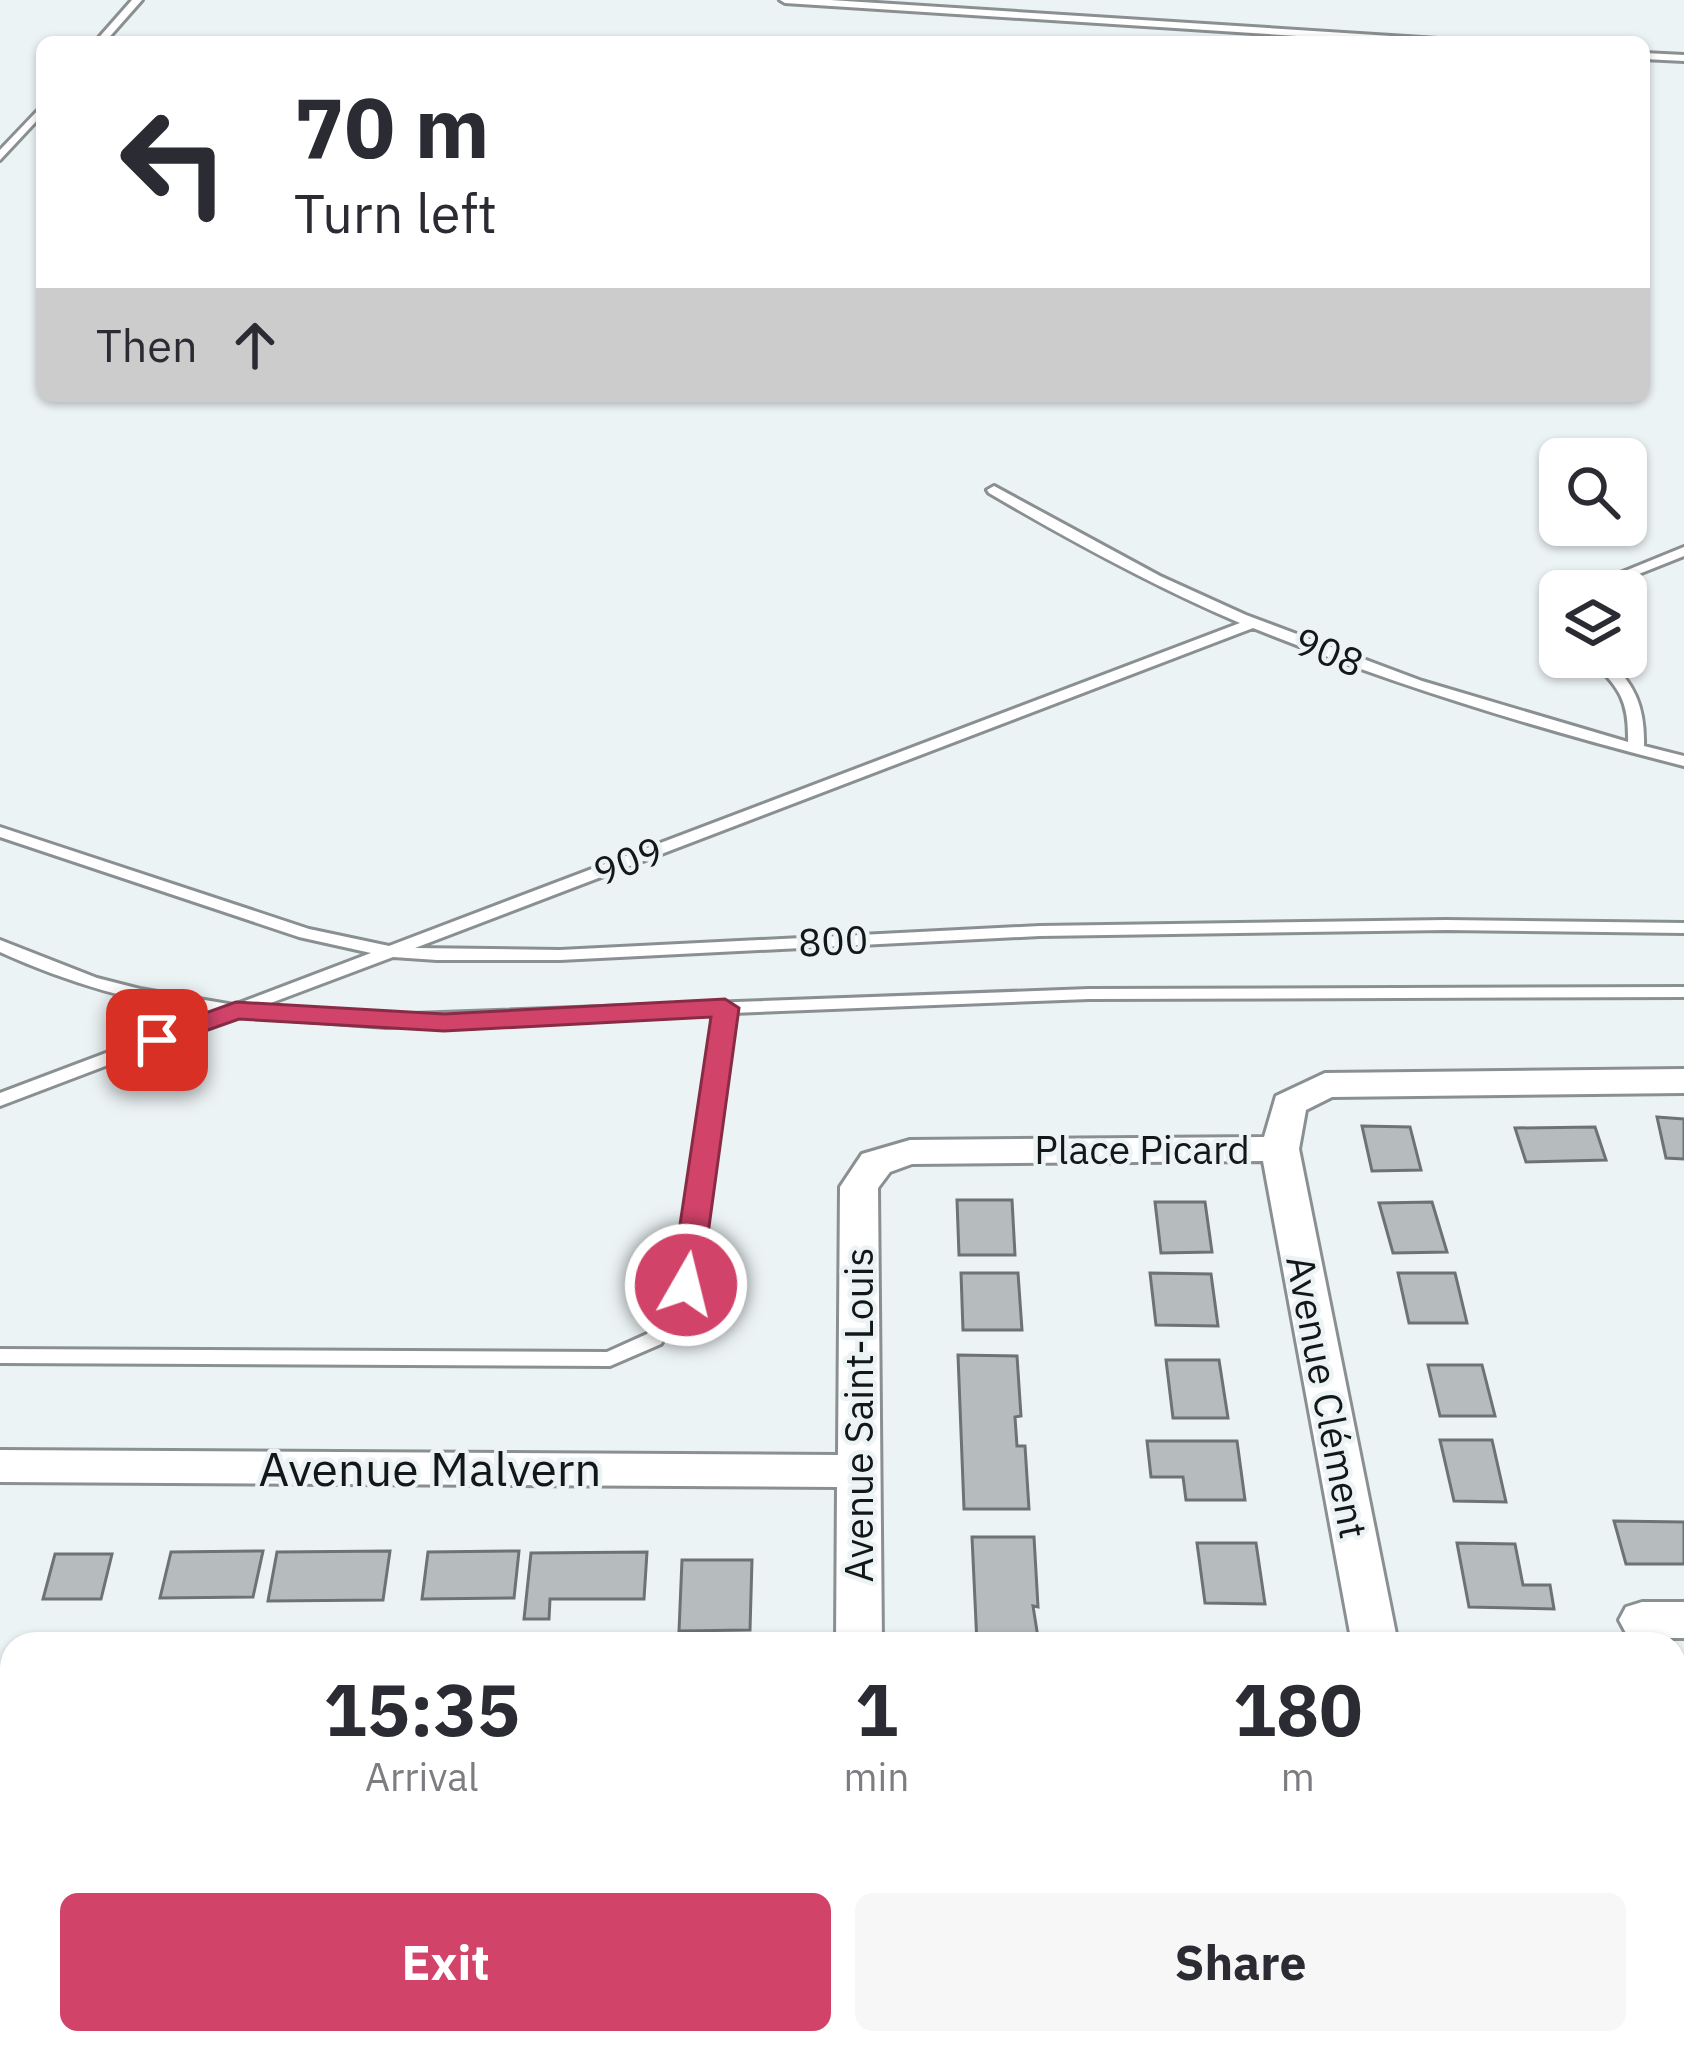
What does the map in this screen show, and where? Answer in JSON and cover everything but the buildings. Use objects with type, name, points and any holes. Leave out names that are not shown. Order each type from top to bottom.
[{"type":"street","name":"Place Picard","points":[[859,1187],[876,1163],[910,1152],[1280,1149],[1289,1104],[1325,1085],[1684,1081]]},
{"type":"street","name":"Avenue Clément","points":[[1280,1149],[1373,1632]]},
{"type":"street","name":"Avenue Saint-Louis","points":[[859,1187],[859,1632]]},
{"type":"street","name":"Avenue Malvern","points":[[0,1466],[860,1472]]},
{"type":"lane","points":[[105,36],[137,0]]},
{"type":"lane","points":[[785,0],[1345,36]]},
{"type":"lane","points":[[1650,56],[1684,58]]},
{"type":"lane","points":[[0,157],[36,116]]},
{"type":"lane","name":"908","points":[[994,490],[1074,535],[1256,622],[1431,692],[1684,761]]},
{"type":"lane","points":[[1635,570],[1684,550]]},
{"type":"lane","name":"909","points":[[0,1100],[1256,622]]},
{"type":"lane","points":[[1621,678],[1634,699],[1636,750]]},
{"type":"lane","name":"800","points":[[0,832],[305,933],[387,951],[490,957],[1040,931],[1290,926],[1684,928]]},
{"type":"lane","points":[[0,945],[100,982],[236,1010],[444,1022],[1069,994],[1684,992]]},
{"type":"lane","points":[[0,1356],[610,1359],[654,1339],[686,1285],[725,1008]]},
{"type":"route","points":[[157,1040],[236,1010],[326,1019],[444,1022],[725,1008],[686,1285]]}]
